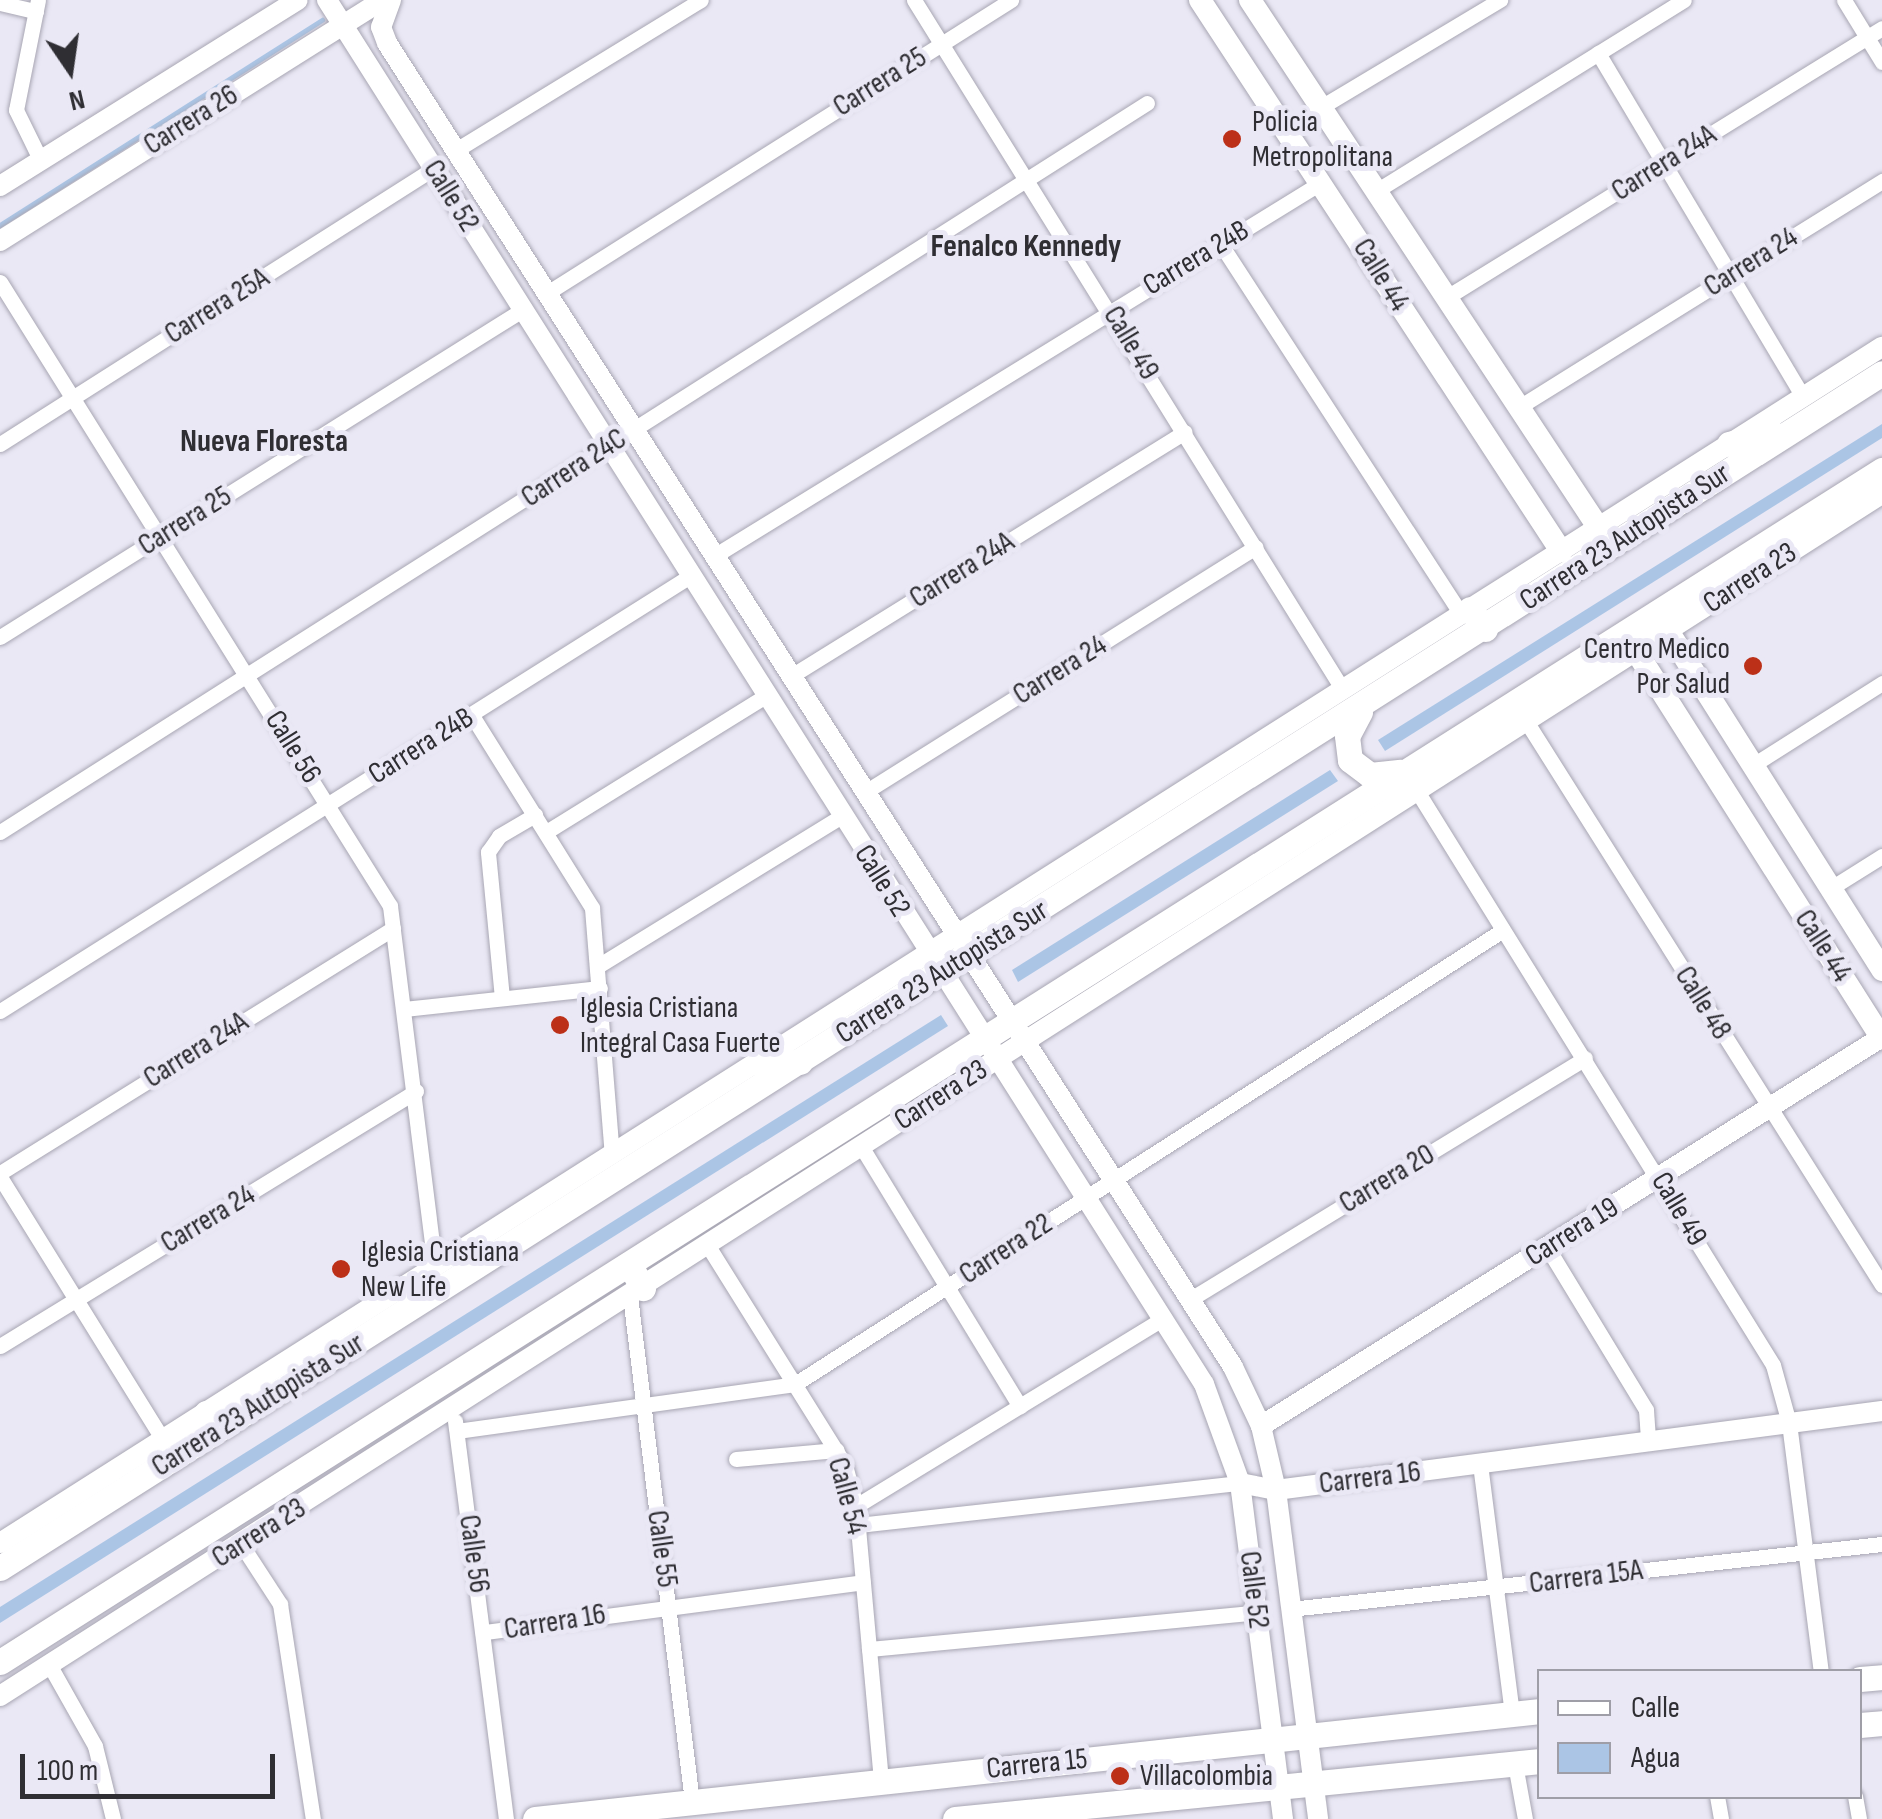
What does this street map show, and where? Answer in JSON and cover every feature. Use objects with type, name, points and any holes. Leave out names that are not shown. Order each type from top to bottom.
[{"type":"main road","name":"Calle 44","points":[[1200,0],[1562,550]]},
{"type":"main road","name":"Calle 44","points":[[1258,3],[1321,107],[1598,527]]},
{"type":"main road","points":[[1457,395],[1495,372]]},
{"type":"main road","name":"Carrera 23 Autopista Sur","points":[[0,1568],[800,1062],[962,945],[1367,705],[1472,617],[1682,500],[1882,373]]},
{"type":"main road","points":[[1855,390],[1882,380]]},
{"type":"main road","points":[[1729,444],[1793,428]]},
{"type":"main road","points":[[1682,500],[1703,461]]},
{"type":"main road","points":[[0,1662],[629,1264],[1017,1032],[1745,569],[1882,470]]},
{"type":"main road","name":"Calle 44","points":[[1668,630],[1882,970]]},
{"type":"main road","name":"Calle 44","points":[[1636,651],[1882,1037]]},
{"type":"main road","points":[[1367,705],[1348,729],[1350,760],[1376,776],[1413,779]]},
{"type":"main road","points":[[759,1062],[800,1062]]},
{"type":"main road","points":[[658,1152],[670,1119]]},
{"type":"main road","points":[[629,1264],[637,1292]]},
{"type":"main road","points":[[206,1413],[246,1412]]},
{"type":"main road","points":[[144,1477],[160,1442]]},
{"type":"main road","name":"Carrera 15","points":[[536,1819],[1537,1711]]},
{"type":"main road","name":"Carrera 15","points":[[954,1819],[1082,1812],[1279,1785],[1527,1763]]},
{"type":"street","name":"Carrera 26","points":[[0,186],[298,0]]},
{"type":"street","name":"Calle 52","points":[[328,0],[1204,1384],[1240,1483],[1284,1819]]},
{"type":"street","name":"Carrera 26","points":[[0,242],[382,0]]},
{"type":"street","name":"Calle 52","points":[[391,0],[381,27],[387,43],[1233,1367],[1261,1426],[1276,1490],[1318,1819]]},
{"type":"street","points":[[456,150],[701,0]]},
{"type":"street","name":"Calle 49","points":[[914,0],[1110,310],[1342,690]]},
{"type":"street","name":"Carrera 25","points":[[547,293],[1011,0]]},
{"type":"street","points":[[1321,107],[1500,0]]},
{"type":"street","points":[[1844,0],[1882,62]]},
{"type":"street","points":[[1376,190],[1680,1]]},
{"type":"street","points":[[0,3],[37,5],[16,110],[40,159]]},
{"type":"street","name":"Carrera 24A","points":[[1446,298],[1882,28]]},
{"type":"street","points":[[1598,53],[1803,397]]},
{"type":"street","name":"Carrera 24C","points":[[0,832],[1147,103]]},
{"type":"street","name":"Carrera 25A","points":[[0,444],[434,168]]},
{"type":"street","name":"Carrera 24","points":[[1519,408],[1882,181]]},
{"type":"street","name":"Carrera 24B","points":[[714,556],[1322,182]]},
{"type":"street","points":[[1220,243],[1472,617]]},
{"type":"street","name":"Calle 56","points":[[0,282],[390,906],[435,1268]]},
{"type":"street","name":"Carrera 25","points":[[0,637],[522,310]]},
{"type":"street","points":[[962,945],[1342,690],[1472,617],[1562,550],[1882,348]]},
{"type":"street","name":"Carrera 24A","points":[[791,676],[1184,432]]},
{"type":"street","name":"Carrera 23","points":[[1413,779],[1526,721],[1563,685],[1636,651],[1745,569],[1882,494]]},
{"type":"street","name":"Carrera 24","points":[[864,792],[1256,548]]},
{"type":"street","name":"Carrera 24B","points":[[0,1011],[690,576]]},
{"type":"street","points":[[1753,765],[1882,683]]},
{"type":"street","points":[[546,832],[765,696]]},
{"type":"street","points":[[471,714],[592,908],[612,1156]]},
{"type":"street","name":"Calle 48","points":[[1526,721],[1882,1285]]},
{"type":"street","name":"Calle 49","points":[[1413,779],[1660,1176],[1773,1366],[1790,1423],[1821,1669]]},
{"type":"street","points":[[502,998],[488,852],[498,836],[535,815]]},
{"type":"street","points":[[598,966],[842,816]]},
{"type":"street","points":[[1831,888],[1882,856]]},
{"type":"street","name":"Carrera 24A","points":[[0,1175],[393,928]]},
{"type":"street","name":"Carrera 22","points":[[457,1431],[795,1384],[1504,930]]},
{"type":"street","points":[[0,1543],[759,1062],[934,963]]},
{"type":"street","points":[[404,1009],[600,988]]},
{"type":"street","name":"Carrera 19","points":[[1261,1426],[1882,1037]]},
{"type":"street","name":"Carrera 23","points":[[0,1696],[861,1146],[989,1049]]},
{"type":"street","name":"Carrera 20","points":[[1188,1300],[1585,1058]]},
{"type":"street","name":"Carrera 24","points":[[0,1346],[416,1091]]},
{"type":"street","points":[[861,1146],[1020,1406]]},
{"type":"street","points":[[0,1175],[160,1442]]},
{"type":"street","name":"Calle 54","points":[[708,1246],[837,1450],[856,1506],[882,1781]]},
{"type":"street","points":[[1547,1247],[1646,1410],[1648,1442]]},
{"type":"street","name":"Calle 55","points":[[637,1292],[642,1406],[692,1802]]},
{"type":"street","points":[[856,1506],[1162,1319]]},
{"type":"street","name":"Calle 56","points":[[453,1409],[485,1632],[506,1819]]},
{"type":"street","name":"Carrera 16","points":[[858,1525],[1240,1483],[1276,1490],[1882,1411]]},
{"type":"street","points":[[736,1459],[837,1450]]},
{"type":"street","points":[[1480,1464],[1512,1714]]},
{"type":"street","points":[[241,1544],[280,1604],[312,1819]]},
{"type":"street","name":"Carrera 15A","points":[[1290,1608],[1882,1544]]},
{"type":"street","name":"Carrera 16","points":[[485,1632],[670,1604],[863,1582]]},
{"type":"street","points":[[869,1649],[1257,1612]]},
{"type":"street","points":[[1261,1644],[1294,1640]]},
{"type":"street","points":[[50,1666],[94,1746],[113,1819]]},
{"type":"street","points":[[1525,1819],[1527,1763]]},
{"type":"water","points":[[1882,424],[1882,438],[1385,751],[1378,740]]},
{"type":"water","points":[[1330,770],[1338,781],[1018,982],[1012,970]]},
{"type":"water","points":[[941,1015],[948,1026],[0,1623],[0,1607]]},
{"type":"waterway","points":[[0,225],[322,20]]},
{"type":"place","name":"Policia Metropolitana","points":[[1232,139]]},
{"type":"place","name":"Centro Medico Por Salud","points":[[1753,666]]},
{"type":"place","name":"Iglesia Cristiana Integral Casa Fuerte","points":[[560,1025]]},
{"type":"place","name":"Iglesia Cristiana New Life","points":[[341,1269]]},
{"type":"place","name":"Villacolombia","points":[[1120,1776]]},
{"type":"district","name":"Fenalco Kennedy","points":[[1026,247]]},
{"type":"district","name":"Nueva Floresta","points":[[264,442]]}]
